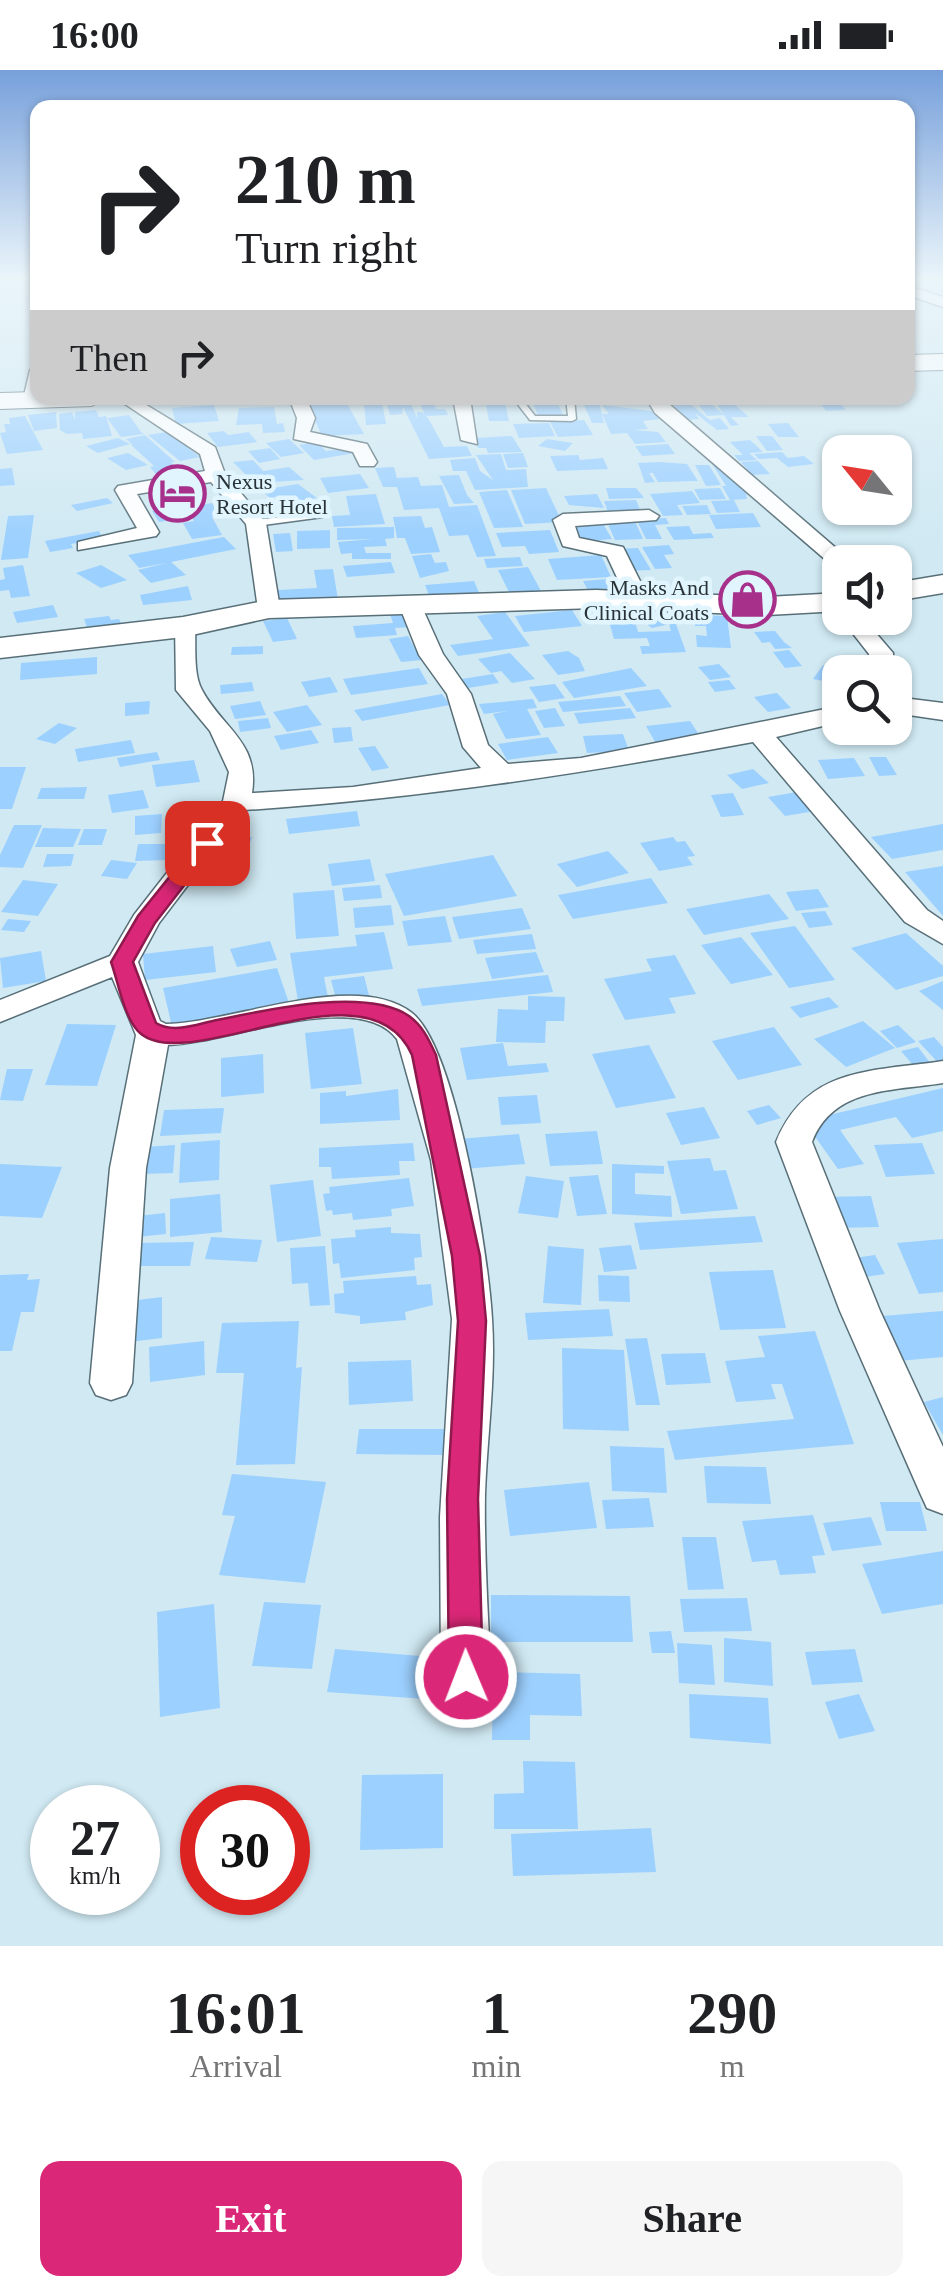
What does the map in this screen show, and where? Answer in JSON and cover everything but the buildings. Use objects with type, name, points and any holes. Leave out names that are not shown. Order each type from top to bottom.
[{"type":"main road","points":[[0,401],[28,400]]},
{"type":"street","points":[[28,400],[30,394]]},
{"type":"street","points":[[136,405],[204,445],[216,476],[256,523],[269,608]]},
{"type":"street","points":[[300,405],[306,418],[300,435],[360,448],[367,462]]},
{"type":"street","points":[[462,405],[470,440]]},
{"type":"street","points":[[659,405],[824,545]]},
{"type":"street","points":[[85,546],[148,532],[125,490],[216,476]]},
{"type":"street","points":[[638,599],[614,552],[570,542],[563,520],[649,516]]},
{"type":"street","points":[[912,589],[943,584]]},
{"type":"street","points":[[0,648],[183,627],[269,608],[638,599],[767,606],[822,603]]},
{"type":"street","points":[[410,606],[431,656],[459,694],[476,746],[501,773]]},
{"type":"street","points":[[0,1012],[122,962],[146,921],[237,802],[242,772],[222,729],[188,690],[183,627]]},
{"type":"street","points":[[866,635],[881,655]]},
{"type":"street","points":[[912,706],[943,712]]},
{"type":"street","points":[[237,802],[353,795],[501,773],[597,764],[822,718]]},
{"type":"street","points":[[759,734],[916,916],[943,935]]},
{"type":"street","points":[[122,962],[146,1027],[153,1033],[177,1036],[280,1014],[347,1008],[400,1020],[414,1034],[424,1055],[452,1185],[472,1321],[463,1499],[466,1677]]},
{"type":"street","points":[[111,1383],[128,1168],[134,1127],[150,1075],[153,1033]]},
{"type":"street","points":[[943,1072],[826,1093],[799,1121],[794,1142],[860,1311],[943,1494]]},
{"type":"lane","points":[[523,405],[533,418],[560,420],[572,419],[571,405]]},
{"type":"lane","points":[[256,523],[320,515]]},
{"type":"place","name":"Nexus Resort Hotel","points":[[177,494]]},
{"type":"place","name":"Masks And Clinical Coats","points":[[748,600]]},
{"type":"route","points":[[207,843],[146,921],[122,962],[146,1027],[153,1033],[177,1036],[280,1014],[347,1008],[400,1020],[414,1034],[424,1055],[466,1256],[472,1321],[463,1499],[466,1677]]}]
